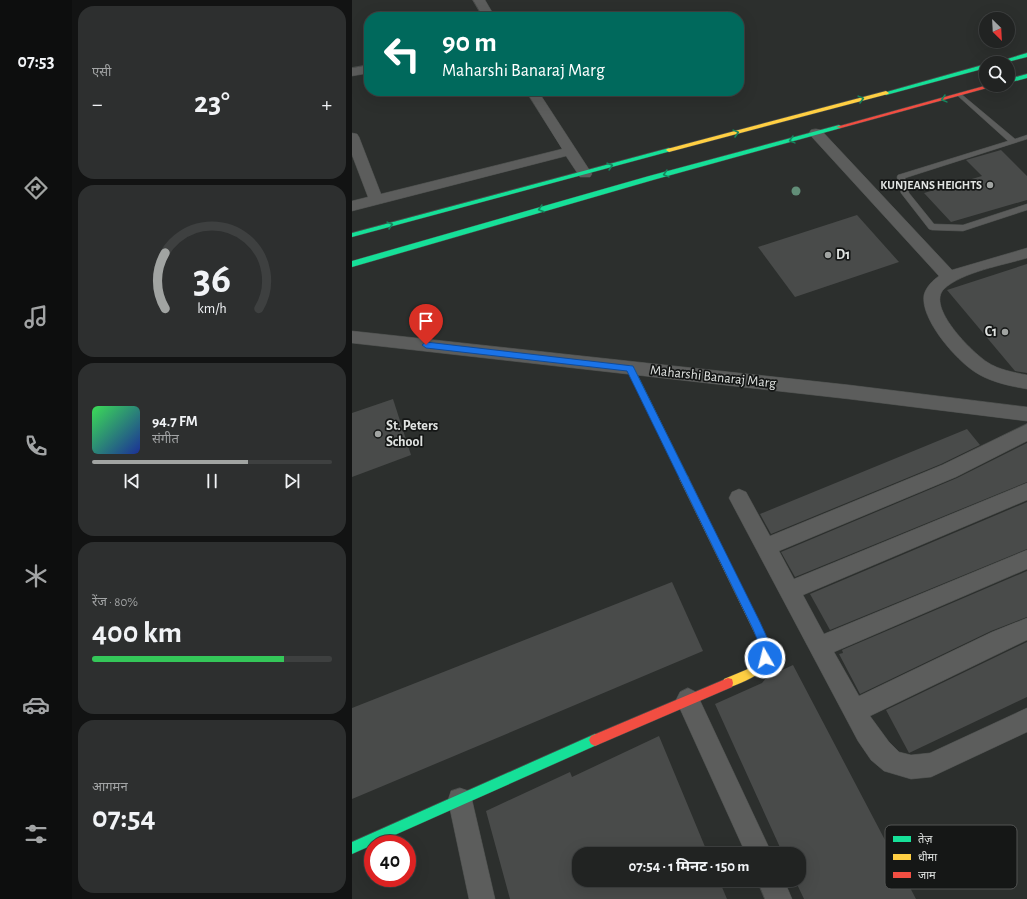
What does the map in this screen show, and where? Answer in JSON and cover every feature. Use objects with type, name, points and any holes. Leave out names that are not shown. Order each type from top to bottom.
[{"type":"street","points":[[479,0],[486,12]]},
{"type":"street","points":[[1015,58],[1027,55]]},
{"type":"street","points":[[352,235],[979,68]]},
{"type":"street","points":[[352,72],[364,69]]},
{"type":"street","points":[[1015,80],[1027,76]]},
{"type":"street","points":[[352,264],[652,178],[979,90]]},
{"type":"street","points":[[535,96],[569,152],[585,174]]},
{"type":"street","points":[[816,133],[950,278]]},
{"type":"street","points":[[352,137],[376,200]]},
{"type":"street","points":[[352,206],[569,152]]},
{"type":"street","points":[[1027,253],[950,278],[937,286],[931,301],[938,321],[966,355],[980,366],[996,375],[1027,382]]},
{"type":"street","name":"Maharshi Banaraj Marg","points":[[352,337],[849,392],[1027,414]]},
{"type":"street","points":[[352,848],[752,673],[765,658],[765,644],[630,368]]},
{"type":"street","points":[[766,547],[949,471],[1027,432]]},
{"type":"street","points":[[789,591],[1027,491]]},
{"type":"street","points":[[739,498],[866,733],[880,751],[893,762],[911,767],[931,765],[1027,720]]},
{"type":"street","points":[[820,647],[1027,559]]},
{"type":"street","points":[[854,711],[1000,640],[1027,629]]},
{"type":"street","points":[[688,700],[755,847]]},
{"type":"street","points":[[460,800],[482,899]]},
{"type":"street","points":[[773,887],[779,899]]},
{"type":"lane","points":[[960,95],[1013,141]]},
{"type":"lane","points":[[1027,137],[901,177],[905,193],[932,227],[963,228],[1027,207]]},
{"type":"building","name":"KUNJEANS HEIGHTS","points":[[1001,150],[1027,176],[1027,200],[951,222],[924,193],[982,176],[966,160]]},
{"type":"building","name":"D1","points":[[857,215],[899,262],[795,297],[758,247]]},
{"type":"building","name":"C1","points":[[1027,264],[1027,373],[1015,371],[947,290]]},
{"type":"building","name":"St. Peters School","points":[[393,399],[411,455],[352,477],[352,413]]},
{"type":"building","points":[[967,429],[980,445],[941,464],[771,534],[760,514]]},
{"type":"building","points":[[1027,443],[1027,482],[795,577],[781,552],[957,478]]},
{"type":"building","points":[[1027,502],[1027,549],[830,630],[810,594]]},
{"type":"building","points":[[1027,571],[1027,617],[991,631],[860,694],[839,654],[843,653],[842,650]]},
{"type":"building","points":[[672,582],[703,651],[352,799],[352,708]]},
{"type":"building","points":[[1027,642],[1027,697],[909,753],[886,710]]},
{"type":"building","points":[[793,665],[885,840],[885,889],[911,889],[916,899],[804,899],[798,887],[806,887],[806,847],[780,847],[715,704],[762,683],[767,677]]},
{"type":"building","points":[[659,736],[705,847],[572,847],[572,887],[722,887],[727,899],[510,899],[486,811],[570,772],[572,777]]},
{"type":"traffic: fast","points":[[1015,58],[1027,55]]},
{"type":"traffic: fast","points":[[886,93],[979,68]]},
{"type":"traffic: fast","points":[[1015,79],[1027,76]]},
{"type":"traffic: fast","points":[[352,264],[651,178],[839,127]]},
{"type":"traffic: fast","points":[[352,235],[669,150]]},
{"type":"traffic: fast","points":[[630,368],[684,478]]},
{"type":"traffic: fast","points":[[352,848],[595,740]]},
{"type":"traffic: slow","points":[[669,150],[886,93]]},
{"type":"traffic: slow","points":[[684,478],[765,644],[765,658],[752,673],[728,683]]},
{"type":"traffic: jam","points":[[839,127],[979,89]]},
{"type":"traffic: jam","points":[[595,740],[728,683]]},
{"type":"place","name":"KUNJEANS HEIGHTS","points":[[990,185]]},
{"type":"place","name":"D1","points":[[828,255]]},
{"type":"place","name":"C1","points":[[1005,332]]},
{"type":"place","name":"St. Peters School","points":[[378,434]]},
{"type":"route","points":[[426,345],[630,368],[757,625],[765,644],[765,658]]}]
